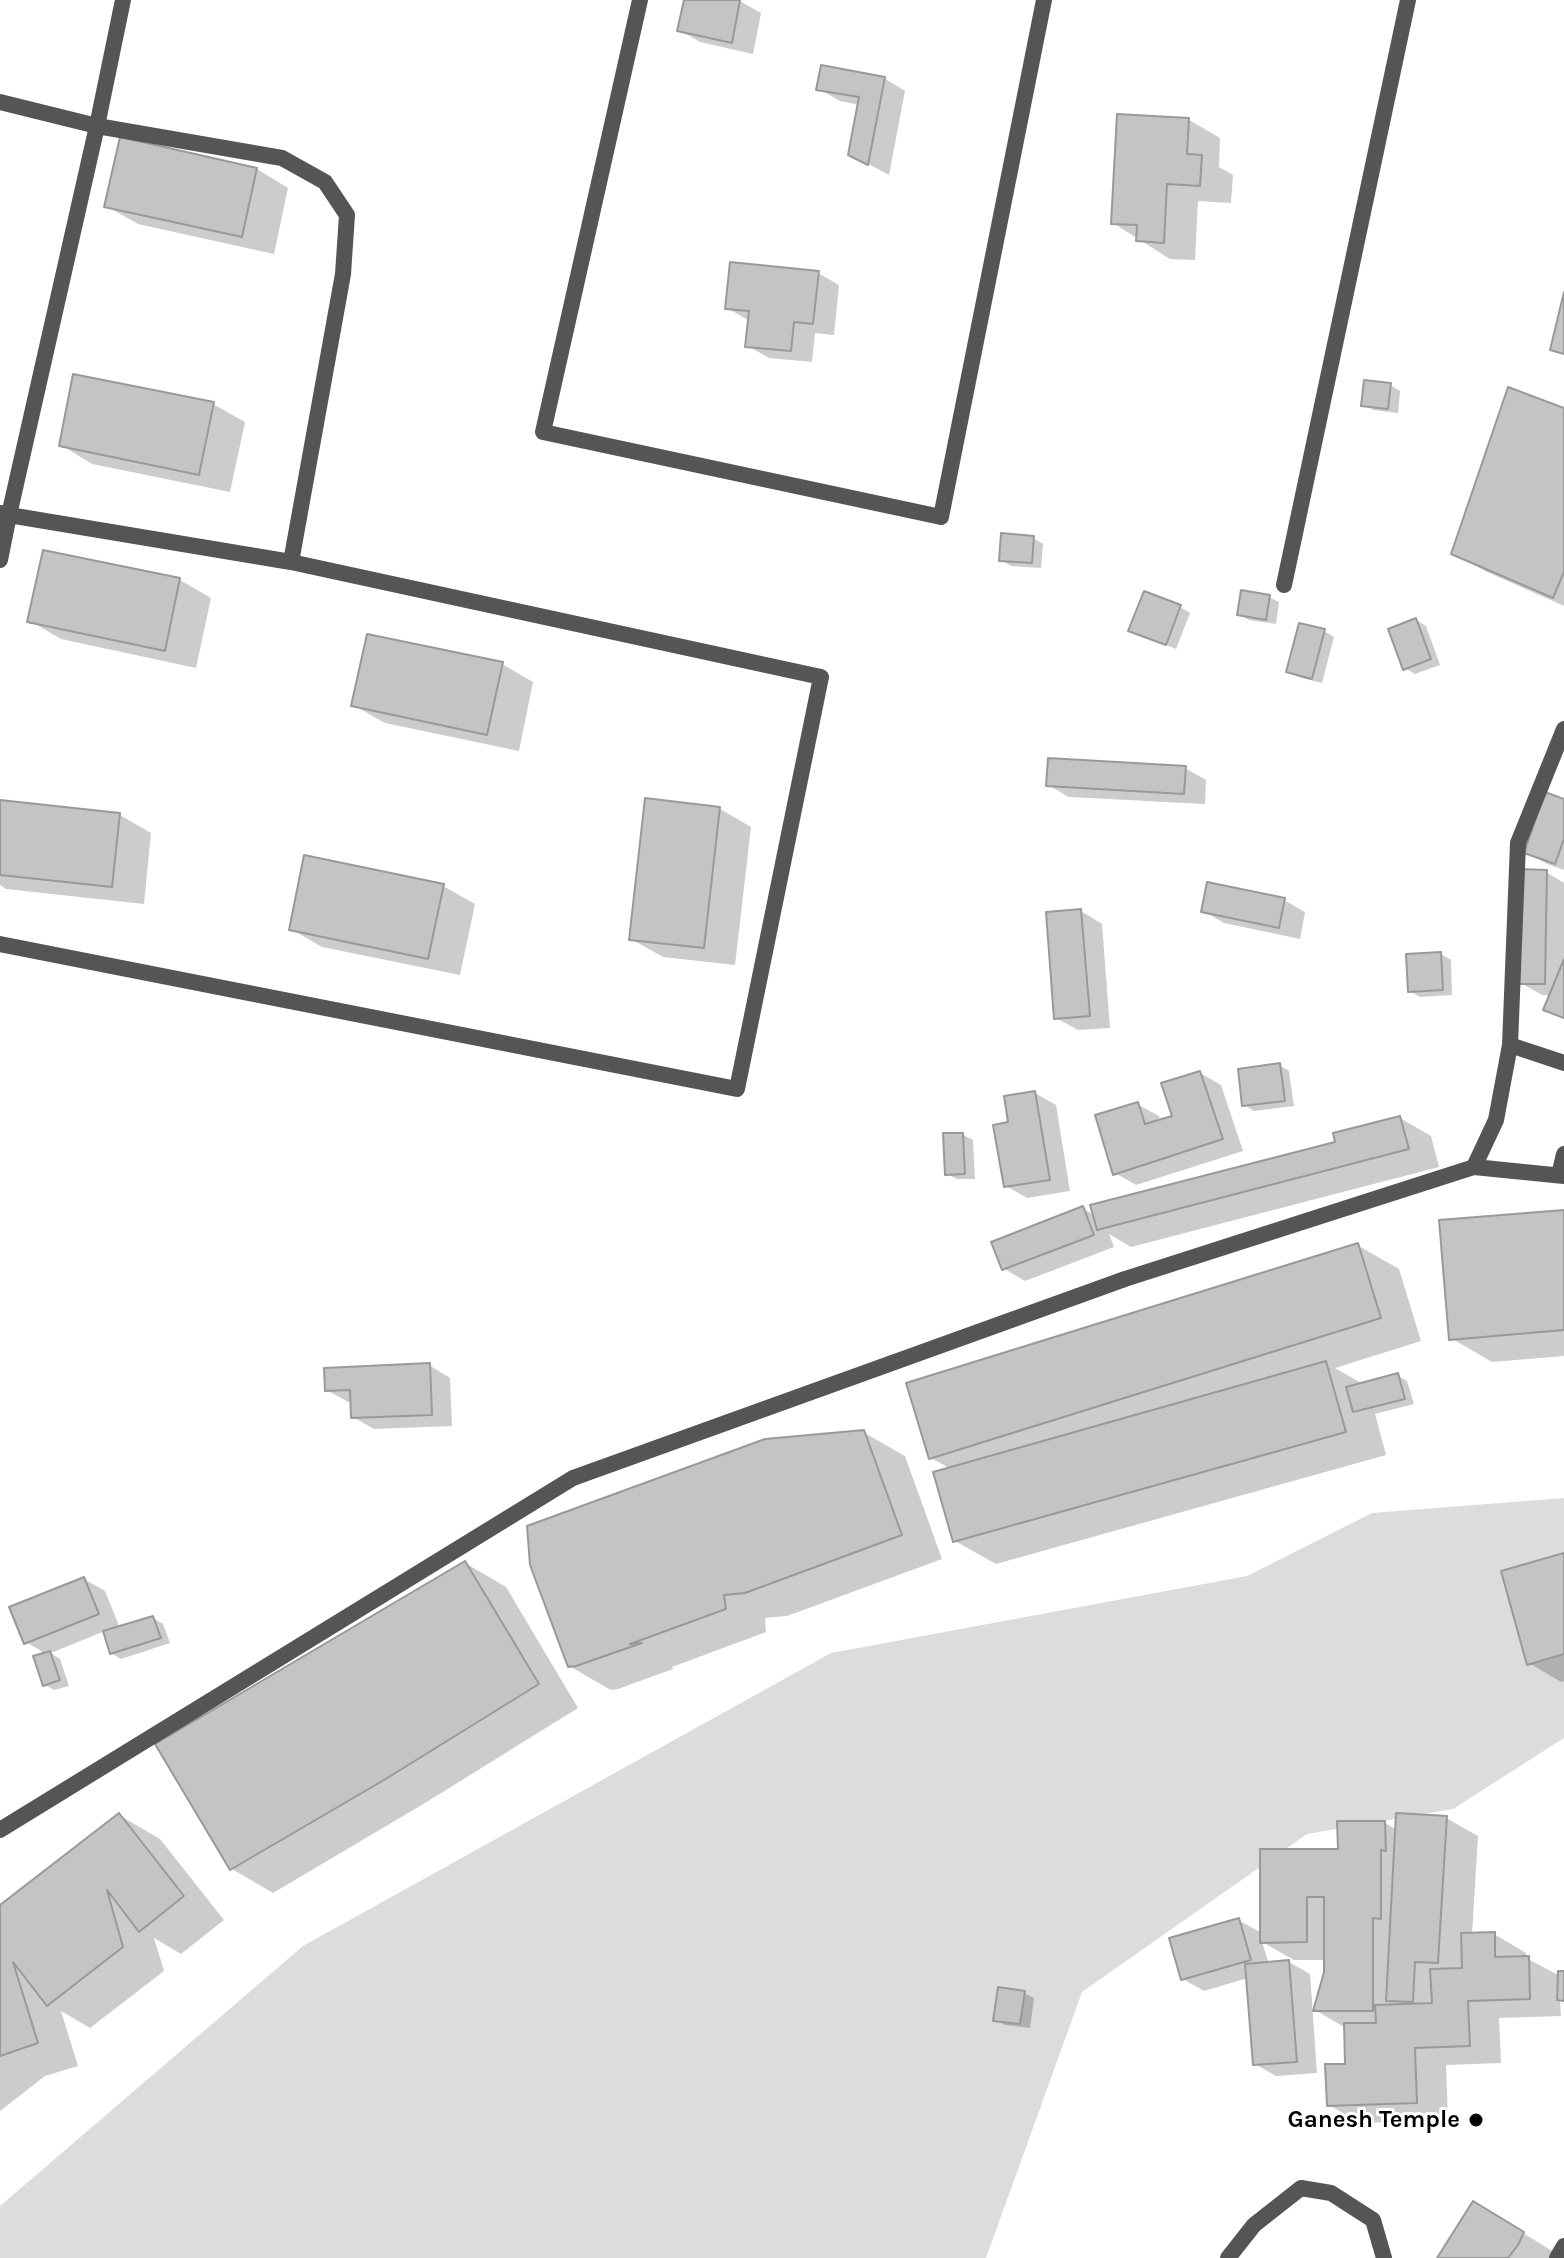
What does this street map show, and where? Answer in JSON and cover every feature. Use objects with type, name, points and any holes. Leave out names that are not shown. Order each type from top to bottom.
[{"type":"street","points":[[0,560],[4,514],[97,126],[123,0]]},
{"type":"street","points":[[640,0],[543,432],[941,517],[1044,0]]},
{"type":"street","points":[[1284,585],[1408,0]]},
{"type":"street","points":[[0,102],[97,126],[282,158],[325,182],[347,215],[343,274],[291,562]]},
{"type":"street","points":[[0,944],[737,1089],[821,677],[291,562],[4,514]]},
{"type":"street","points":[[1474,1167],[1496,1120],[1510,1045],[1518,843],[1564,729]]},
{"type":"street","points":[[1510,1045],[1564,1063]]},
{"type":"street","points":[[0,1830],[573,1478],[1125,1279],[1474,1167],[1561,1175],[1564,1154]]},
{"type":"street","points":[[1228,2258],[1254,2225],[1301,2188],[1331,2193],[1373,2220],[1384,2258]]},
{"type":"street","points":[[1557,2258],[1564,2246]]},
{"type":"shaded area","points":[[1564,1498],[1564,1738],[1453,1809],[1307,1834],[1082,1992],[986,2258],[0,2258],[0,2206],[303,1946],[831,1653],[1247,1576],[1372,1513]]},
{"type":"building","points":[[684,0],[740,0],[732,43],[677,31]]},
{"type":"building","points":[[821,65],[885,77],[868,165],[848,155],[859,97],[816,90]]},
{"type":"building","points":[[1117,114],[1189,118],[1187,154],[1202,155],[1200,186],[1167,184],[1164,243],[1136,241],[1137,225],[1111,224]]},
{"type":"building","points":[[120,137],[257,168],[242,237],[104,207]]},
{"type":"building","points":[[730,262],[819,271],[813,324],[794,322],[791,351],[745,347],[749,311],[725,309]]},
{"type":"building","points":[[1564,292],[1564,354],[1550,350]]},
{"type":"building","points":[[73,374],[214,402],[199,475],[59,446]]},
{"type":"building","points":[[1364,380],[1391,383],[1388,409],[1361,406]]},
{"type":"building","points":[[1508,387],[1564,408],[1564,572],[1553,598],[1451,554]]},
{"type":"building","points":[[1001,533],[1034,536],[1032,563],[999,561]]},
{"type":"building","points":[[43,550],[180,578],[165,651],[27,622]]},
{"type":"building","points":[[1241,590],[1270,595],[1266,620],[1237,615]]},
{"type":"building","points":[[1144,591],[1181,605],[1166,645],[1128,631]]},
{"type":"building","points":[[1416,618],[1431,659],[1403,670],[1388,629]]},
{"type":"building","points":[[1299,623],[1325,629],[1312,679],[1286,672]]},
{"type":"building","points":[[367,634],[503,662],[487,735],[351,706]]},
{"type":"building","points":[[1048,758],[1186,766],[1184,794],[1046,786]]},
{"type":"building","points":[[1545,792],[1564,799],[1564,839],[1555,864],[1524,853]]},
{"type":"building","points":[[645,798],[720,807],[704,948],[629,940]]},
{"type":"building","points":[[0,800],[120,813],[112,887],[0,875]]},
{"type":"building","points":[[304,855],[444,884],[428,959],[289,930]]},
{"type":"building","points":[[1521,869],[1547,870],[1545,984],[1519,984]]},
{"type":"building","points":[[1207,882],[1285,898],[1279,928],[1201,912]]},
{"type":"building","points":[[1081,909],[1090,1016],[1054,1019],[1046,912]]},
{"type":"building","points":[[1441,952],[1443,990],[1408,992],[1406,954]]},
{"type":"building","points":[[1564,959],[1564,1018],[1543,1010]]},
{"type":"building","points":[[1280,1063],[1285,1101],[1242,1106],[1238,1069]]},
{"type":"building","points":[[1200,1071],[1223,1139],[1113,1175],[1095,1115],[1138,1102],[1145,1124],[1172,1116],[1161,1083]]},
{"type":"building","points":[[1035,1091],[1050,1180],[1004,1187],[993,1125],[1008,1122],[1004,1096]]},
{"type":"building","points":[[1400,1116],[1409,1149],[1097,1230],[1090,1205],[1335,1142],[1333,1133]]},
{"type":"building","points":[[943,1133],[963,1133],[965,1174],[945,1175]]},
{"type":"building","points":[[1083,1206],[1094,1235],[1002,1270],[991,1242]]},
{"type":"building","points":[[1564,1210],[1564,1330],[1449,1340],[1439,1220]]},
{"type":"building","points":[[1358,1243],[1381,1318],[929,1459],[906,1383]]},
{"type":"building","points":[[1326,1361],[1346,1432],[953,1542],[933,1472]]},
{"type":"building","points":[[430,1363],[432,1415],[351,1418],[350,1390],[325,1391],[324,1368]]},
{"type":"building","points":[[1398,1373],[1405,1399],[1353,1412],[1346,1387]]},
{"type":"building","points":[[864,1430],[902,1535],[745,1593],[724,1595],[726,1609],[630,1644],[642,1643],[568,1667],[530,1565],[527,1526],[765,1439]]},
{"type":"building","points":[[1564,1553],[1564,1654],[1527,1665],[1501,1571]]},
{"type":"building","points":[[465,1561],[539,1684],[230,1870],[155,1744]]},
{"type":"building","points":[[84,1577],[99,1614],[24,1644],[9,1607]]},
{"type":"building","points":[[153,1616],[161,1638],[110,1654],[103,1631]]},
{"type":"building","points":[[50,1651],[60,1680],[43,1686],[33,1656]]},
{"type":"building","points":[[119,1813],[184,1896],[139,1932],[107,1890],[123,1947],[47,2006],[13,1962],[38,2043],[0,2056],[0,1905]]},
{"type":"building","points":[[1396,1813],[1447,1816],[1438,1963],[1415,1962],[1413,2002],[1386,2001]]},
{"type":"building","points":[[1337,1821],[1385,1821],[1386,1851],[1381,1850],[1381,1919],[1373,1918],[1373,2011],[1313,2011],[1324,1972],[1324,1897],[1307,1897],[1307,1942],[1260,1943],[1260,1849],[1338,1849]]},
{"type":"building","points":[[1239,1918],[1251,1960],[1181,1980],[1169,1938]]},
{"type":"building","points":[[1495,1932],[1495,1957],[1529,1956],[1530,1999],[1468,2001],[1470,2046],[1415,2048],[1417,2103],[1327,2106],[1325,2064],[1345,2064],[1344,2023],[1376,2023],[1375,2005],[1432,2003],[1430,1969],[1462,1968],[1461,1933]]},
{"type":"building","points":[[1289,1960],[1297,2062],[1253,2065],[1245,1964]]},
{"type":"building","points":[[1558,1971],[1564,1971],[1564,2001],[1557,2000]]},
{"type":"building","points":[[998,1987],[1025,1991],[1020,2024],[993,2021]]},
{"type":"building","points":[[1473,2201],[1524,2232],[1518,2245],[1508,2258],[1437,2258]]},
{"type":"place","name":"Ganesh Temple","points":[[1476,2120]]}]
